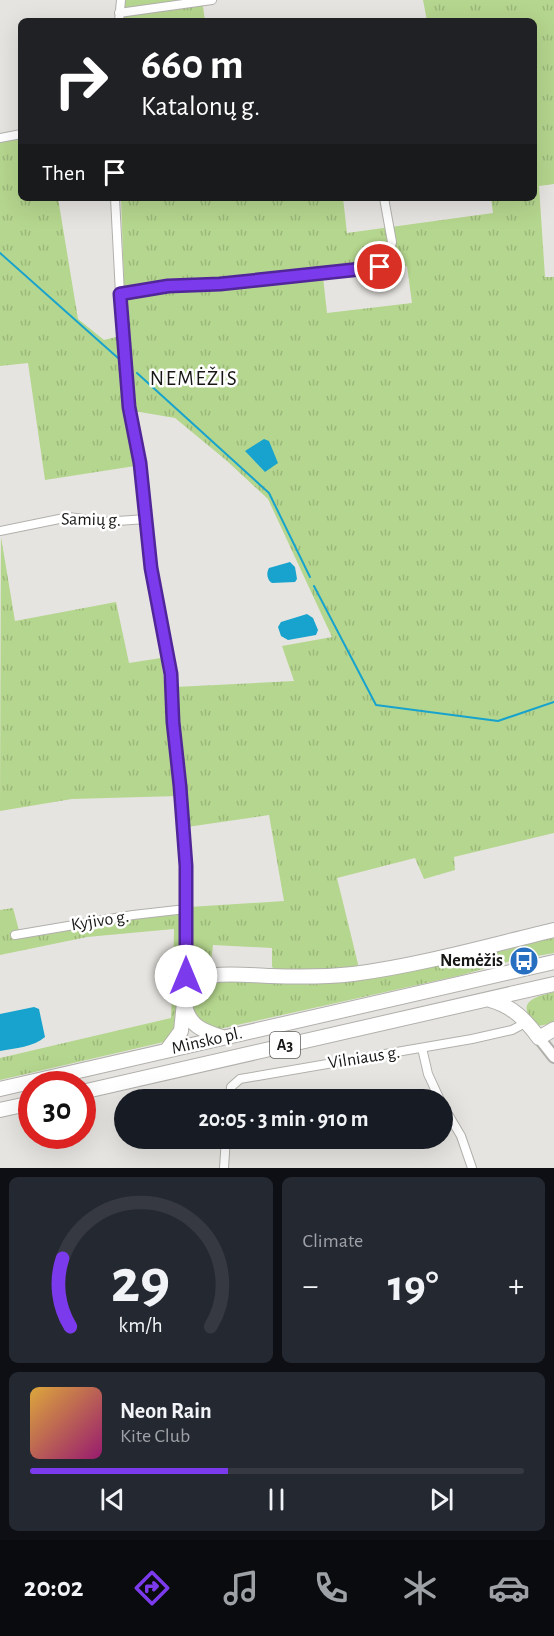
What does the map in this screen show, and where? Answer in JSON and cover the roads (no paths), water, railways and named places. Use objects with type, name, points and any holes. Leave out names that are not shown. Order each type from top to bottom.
[{"type":"highway","points":[[167,1050],[181,1031],[186,984],[200,977],[217,974],[319,976],[373,971],[554,930]]},
{"type":"highway","name":"Minsko pl.","points":[[0,1089],[554,962]]},
{"type":"highway","points":[[526,1021],[527,1000],[547,986]]},
{"type":"highway","name":"Minsko pl.","points":[[96,1089],[547,986]]},
{"type":"highway","points":[[488,999],[508,1006],[526,1021],[539,1038],[554,1029]]},
{"type":"highway","points":[[185,1003],[189,1019],[197,1027],[225,1037]]},
{"type":"highway","points":[[0,1110],[18,1106]]},
{"type":"main road","points":[[539,1038],[554,1057]]},
{"type":"street","points":[[121,0],[119,17],[213,0]]},
{"type":"street","points":[[0,138],[18,135]]},
{"type":"street","points":[[115,201],[129,407],[140,463],[151,568],[171,674],[186,866],[186,984]]},
{"type":"street","points":[[120,294],[154,288],[261,280],[368,269],[385,265],[390,256],[392,242],[385,201]]},
{"type":"street","name":"Samių g.","points":[[0,531],[69,517],[103,522],[146,519]]},
{"type":"street","name":"Kyjivo g.","points":[[15,935],[133,915],[186,909]]},
{"type":"street","name":"Vilniaus g.","points":[[231,1089],[240,1079],[512,1030],[526,1021]]},
{"type":"street","name":"Vilniaus g.","points":[[422,1048],[428,1074],[435,1089]]},
{"type":"street","points":[[453,1123],[461,1136],[472,1168]]},
{"type":"street","points":[[224,1168],[225,1149]]},
{"type":"water","points":[[264,439],[269,441],[278,463],[265,472],[245,451]]},
{"type":"water","points":[[290,562],[295,567],[297,579],[295,582],[270,582],[269,568]]},
{"type":"water","points":[[307,614],[313,618],[318,630],[316,635],[288,640],[281,636],[278,627],[281,622]]},
{"type":"water","points":[[34,1007],[39,1009],[45,1037],[30,1045],[0,1051],[0,1014]]},
{"type":"waterway","points":[[0,253],[118,358]]},
{"type":"waterway","points":[[137,373],[269,493],[310,577]]},
{"type":"waterway","points":[[314,586],[376,705],[498,721],[554,702]]},
{"type":"place","name":"Nemėžis","points":[[524,961]]},
{"type":"district","name":"NEMĖŽIS","points":[[194,378]]}]
